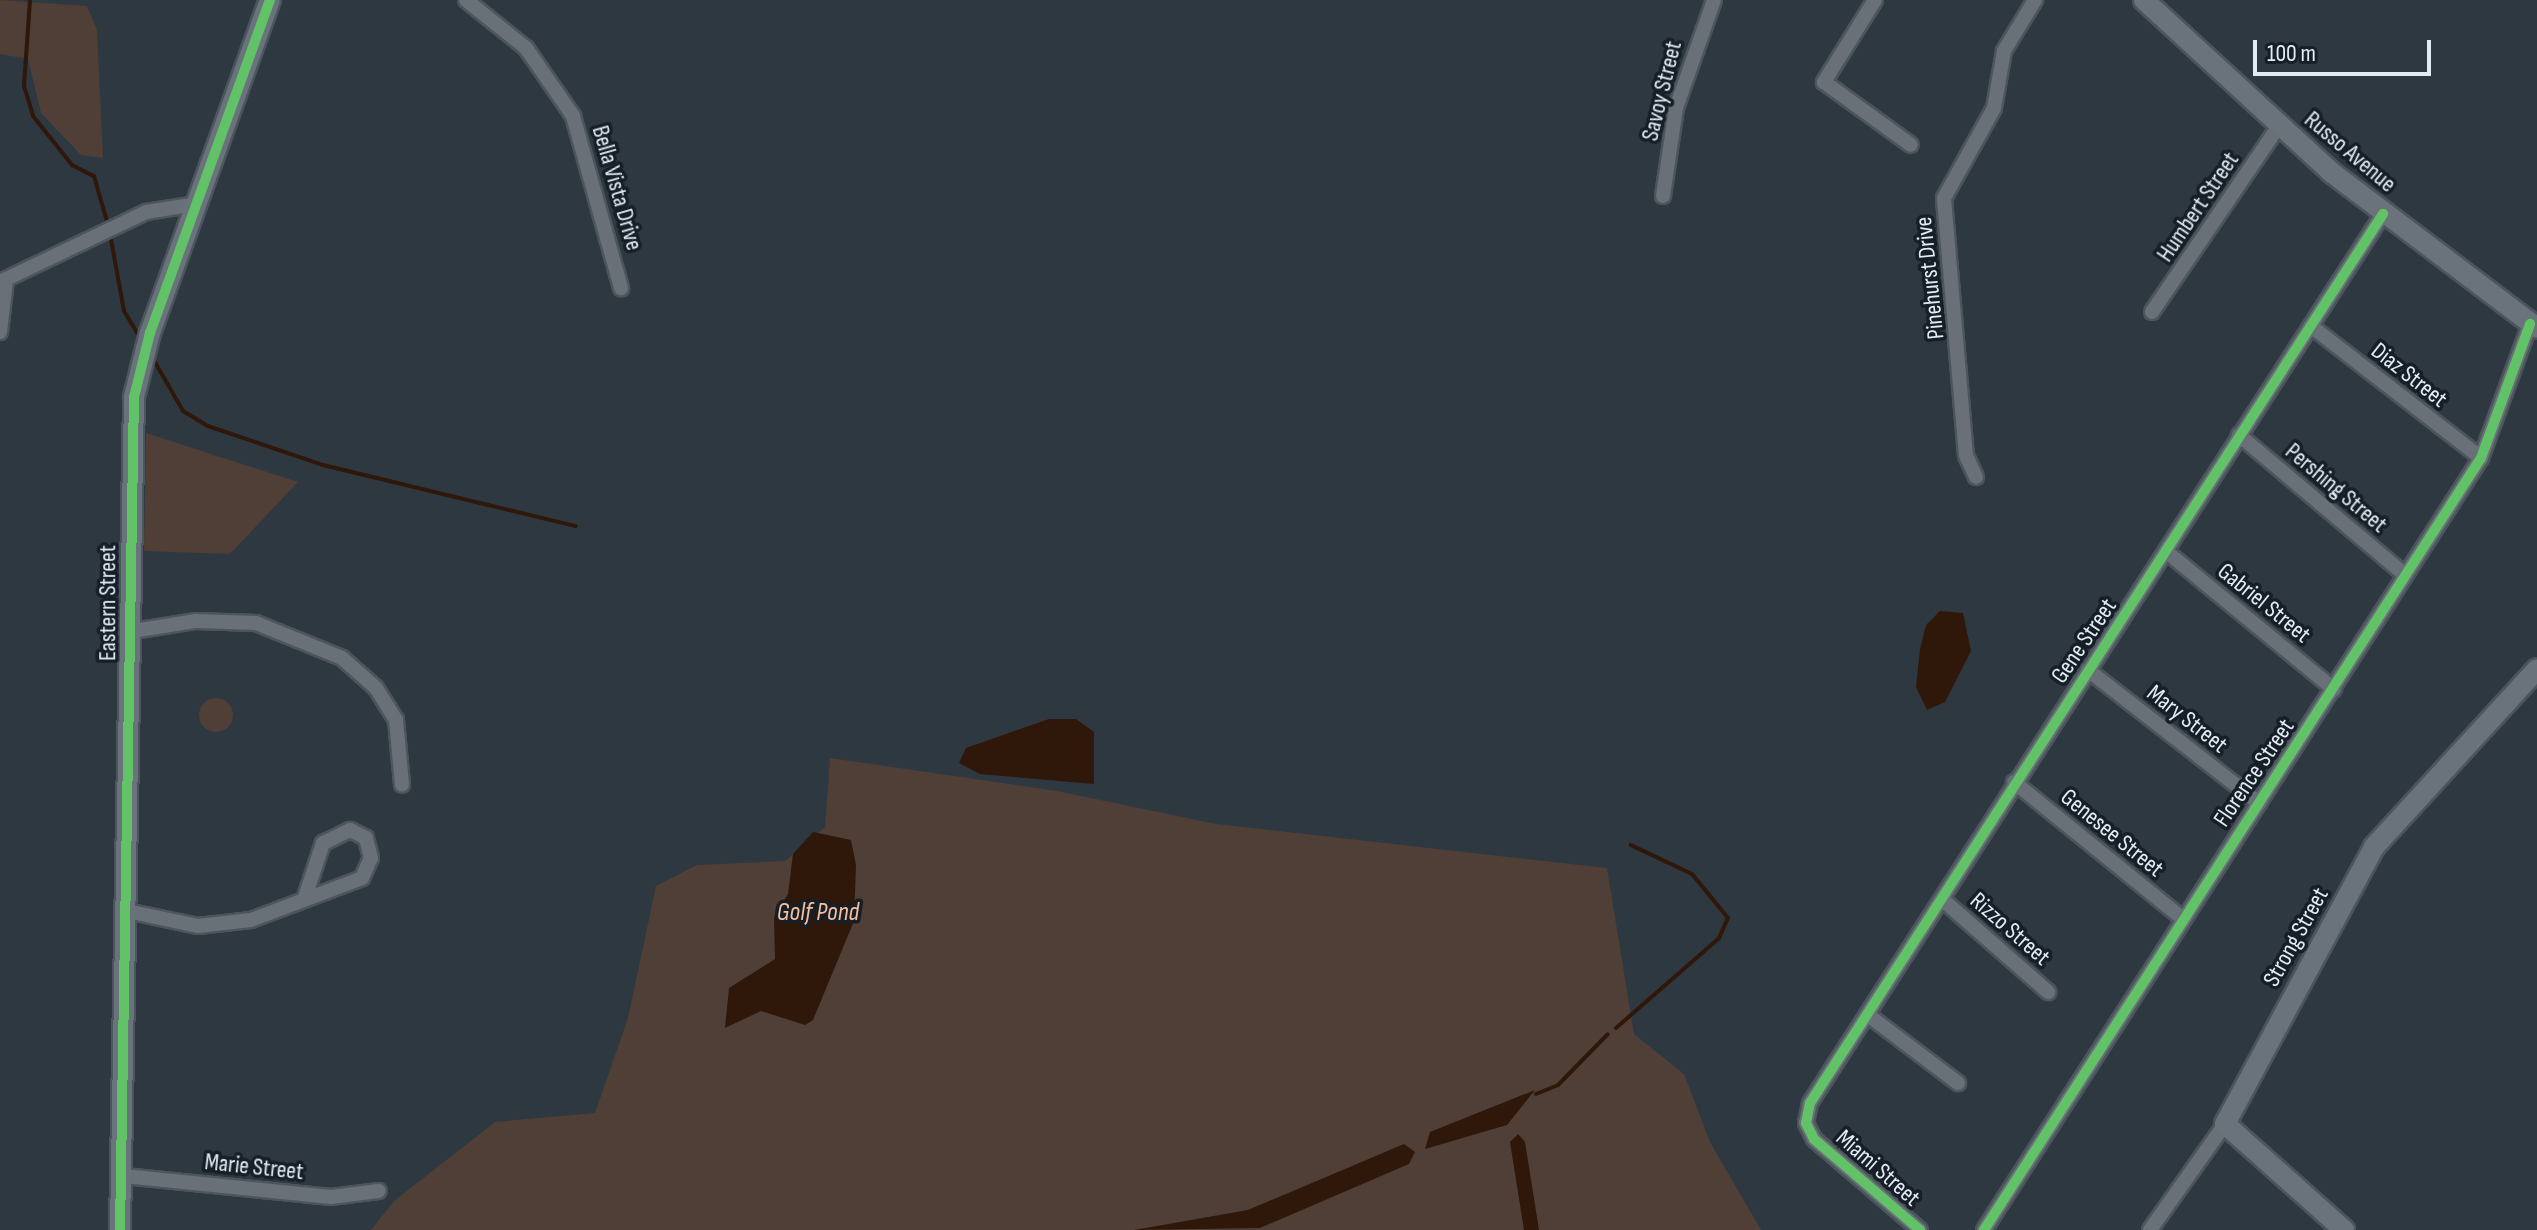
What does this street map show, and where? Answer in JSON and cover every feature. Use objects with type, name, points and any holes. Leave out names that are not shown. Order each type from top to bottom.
[{"type":"street","name":"Eastern Street","points":[[120,1230],[124,1176],[127,911],[128,478],[139,372],[150,333],[270,0]]},
{"type":"street","name":"Bella Vista Drive","points":[[466,0],[526,48],[573,116],[621,288]]},
{"type":"street","name":"Savoy Street","points":[[1663,196],[1676,108],[1714,0]]},
{"type":"street","points":[[1875,0],[1827,73],[1832,92],[1911,145]]},
{"type":"street","name":"Pinehurst Drive","points":[[1976,477],[1966,456],[1944,198],[1994,108],[2004,51],[2035,0]]},
{"type":"street","name":"Russo Avenue","points":[[2144,0],[2279,126],[2383,214],[2534,326]]},
{"type":"street","name":"Humbert Street","points":[[2152,312],[2279,126]]},
{"type":"street","points":[[0,332],[3,281],[129,220],[197,204]]},
{"type":"street","name":"Gene Street","points":[[1817,1090],[1943,900],[2014,782],[2167,552],[2383,214]]},
{"type":"street","name":"Diaz Street","points":[[2311,326],[2481,458]]},
{"type":"street","name":"Florence Street","points":[[1984,1230],[2182,918],[2334,689],[2481,458],[2534,326]]},
{"type":"street","name":"Pershing Street","points":[[2239,435],[2405,575]]},
{"type":"street","name":"Gabriel Street","points":[[2167,552],[2334,689]]},
{"type":"street","points":[[127,632],[245,622],[331,652],[385,698],[402,748],[402,785]]},
{"type":"street","name":"Strong Street","points":[[2225,1124],[2374,847],[2537,669]]},
{"type":"street","name":"Mary Street","points":[[2088,670],[2259,803]]},
{"type":"street","name":"Genesee Street","points":[[2014,782],[2182,918]]},
{"type":"street","points":[[127,911],[217,926],[305,897],[362,878],[371,858],[366,838],[350,830],[323,843],[305,897]]},
{"type":"street","name":"Rizzo Street","points":[[1943,900],[2048,992]]},
{"type":"street","points":[[1868,1015],[1958,1083]]},
{"type":"street","name":"Miami Street","points":[[1817,1090],[1806,1116],[1814,1139],[1920,1230]]},
{"type":"street","points":[[2150,1230],[2225,1124],[2344,1230]]},
{"type":"street","name":"Marie Street","points":[[124,1176],[331,1197],[379,1191]]},
{"type":"shaded area","points":[[0,0],[87,6],[97,30],[103,158],[81,155],[41,113],[28,59],[0,54]]},
{"type":"shaded area","points":[[146,433],[298,482],[230,554],[144,551]]},
{"type":"shaded area","points":[[216,698],[228,703],[233,715],[228,727],[216,732],[204,727],[199,715],[204,703]]},
{"type":"shaded area","points":[[830,758],[1057,791],[1216,824],[1607,868],[1634,1034],[1684,1074],[1710,1142],[1761,1230],[371,1230],[394,1201],[495,1122],[595,1113],[628,1018],[656,886],[697,865],[785,861],[825,827]]},
{"type":"water","points":[[1940,611],[1963,613],[1971,651],[1945,702],[1927,710],[1916,687],[1920,649],[1926,625]]},
{"type":"water","points":[[1049,719],[1076,719],[1094,732],[1094,784],[980,774],[959,763],[966,748]]},
{"type":"water","name":"Golf Pond","points":[[813,832],[851,840],[856,865],[854,921],[813,1020],[805,1025],[761,1011],[725,1028],[729,988],[775,959],[774,918],[788,894],[793,854]]},
{"type":"water","points":[[1535,1090],[1507,1125],[1425,1149],[1430,1132]]},
{"type":"water","points":[[1518,1134],[1525,1142],[1539,1230],[1524,1230],[1510,1142]]},
{"type":"water","points":[[1404,1144],[1415,1152],[1409,1164],[1260,1228],[1134,1230],[1248,1210]]},
{"type":"waterway","points":[[30,0],[24,86],[33,116],[72,165],[94,176],[108,225]]},
{"type":"waterway","points":[[110,234],[124,311],[141,339]]},
{"type":"waterway","points":[[152,357],[183,411],[208,426],[323,465],[576,526]]},
{"type":"waterway","points":[[1616,1028],[1719,938],[1728,918],[1692,874],[1631,845]]},
{"type":"waterway","points":[[1536,1094],[1558,1085],[1608,1034]]},
{"type":"cycle path","points":[[120,1230],[134,397],[150,333],[270,0]]},
{"type":"cycle path","points":[[1920,1230],[1814,1139],[1806,1123],[1810,1103],[2383,214]]},
{"type":"cycle path","points":[[1984,1230],[2481,458],[2530,324]]}]
